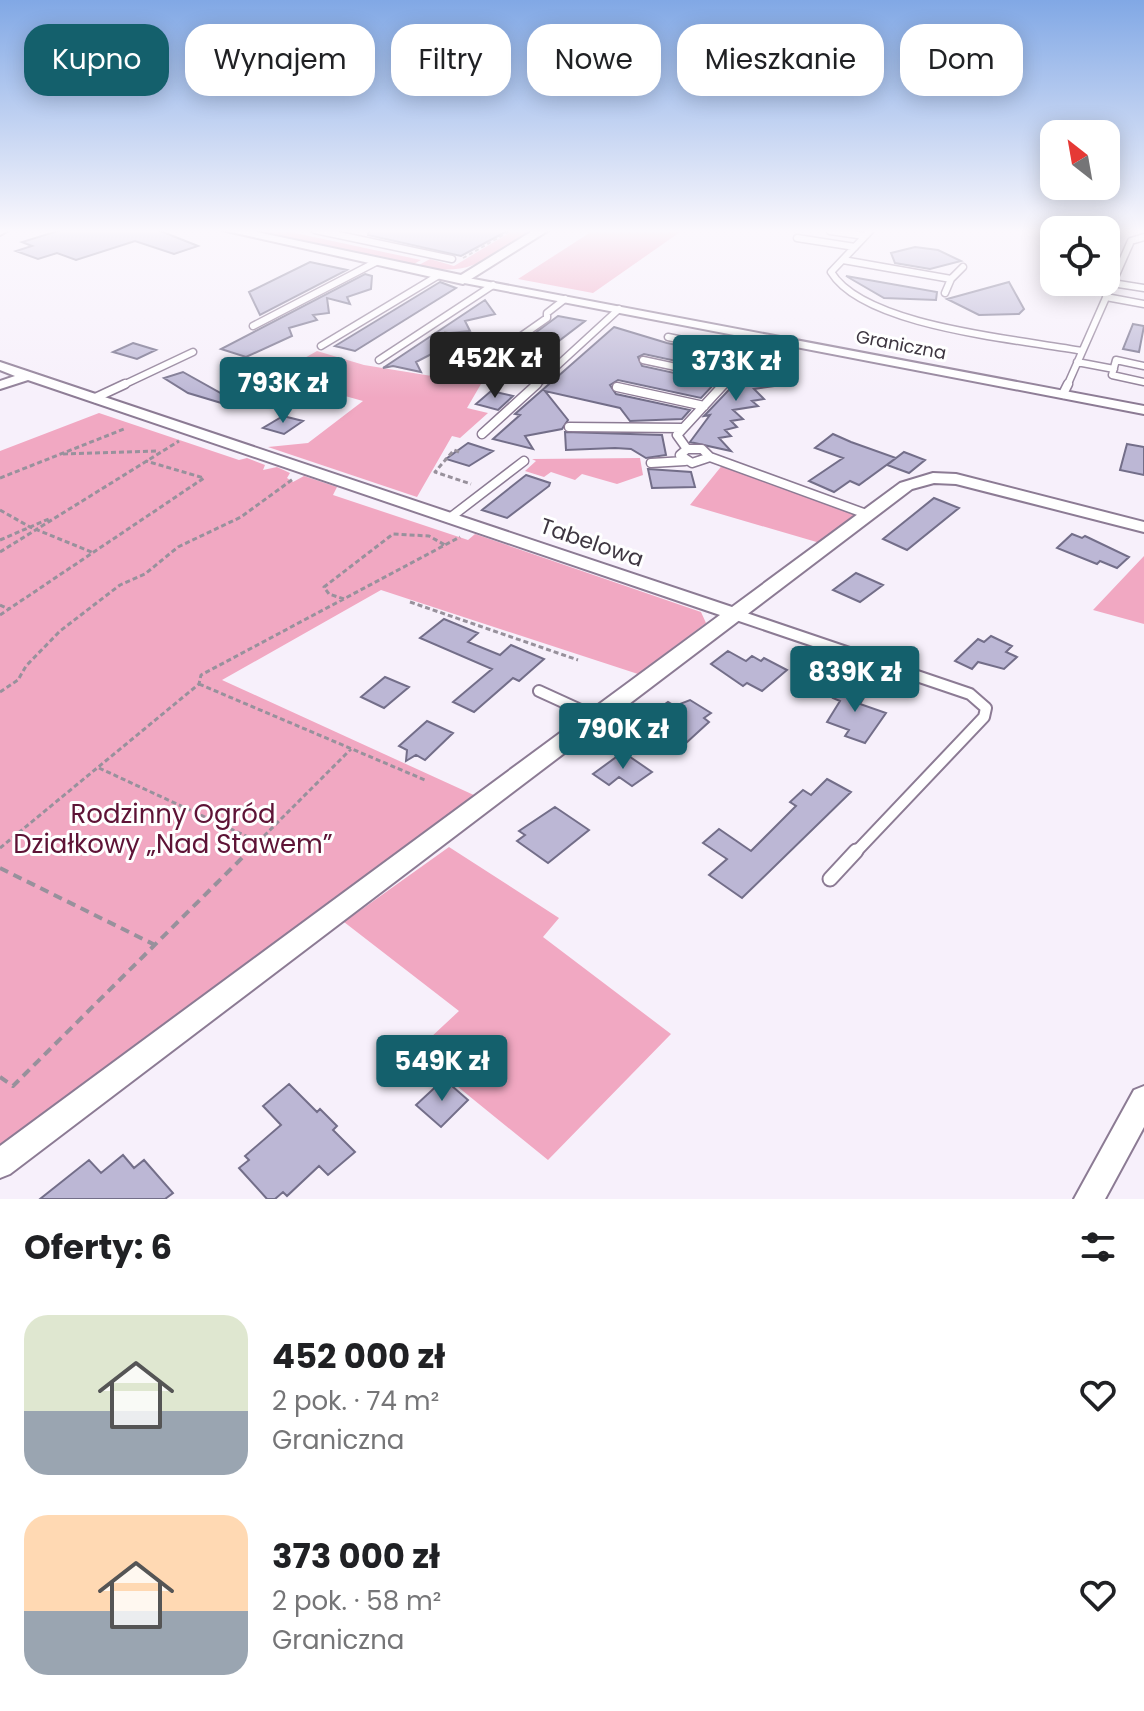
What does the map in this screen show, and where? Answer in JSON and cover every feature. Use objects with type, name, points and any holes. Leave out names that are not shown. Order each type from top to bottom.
[{"type":"street","name":"Graniczna","points":[[498,286],[1144,410]]},
{"type":"street","name":"Tabelowa","points":[[0,366],[734,614]]},
{"type":"street","points":[[0,385],[27,376]]},
{"type":"street","points":[[0,1164],[906,486],[933,478],[970,482],[1144,527]]},
{"type":"street","points":[[1089,1199],[1144,1099]]},
{"type":"lane","points":[[253,326],[330,286]]},
{"type":"lane","points":[[321,346],[421,286]]},
{"type":"lane","points":[[379,360],[492,286]]},
{"type":"lane","points":[[844,286],[875,309],[899,317],[1082,351]]},
{"type":"lane","points":[[945,293],[948,286]]},
{"type":"lane","points":[[1063,394],[1106,297],[1144,304]]},
{"type":"lane","points":[[467,374],[565,299]]},
{"type":"lane","points":[[482,434],[619,309]]},
{"type":"lane","points":[[668,337],[753,354]]},
{"type":"lane","points":[[687,449],[677,435],[682,428],[768,338]]},
{"type":"lane","points":[[95,398],[193,352]]},
{"type":"lane","points":[[643,360],[732,379]]},
{"type":"lane","points":[[1144,366],[1116,360],[1112,375],[1144,382]]},
{"type":"lane","points":[[1077,362],[1114,369]]},
{"type":"lane","points":[[617,387],[704,406]]},
{"type":"lane","points":[[569,427],[682,428]]},
{"type":"lane","points":[[685,461],[680,455],[687,449],[702,449],[710,457],[869,515]]},
{"type":"lane","points":[[651,463],[697,463],[710,457]]},
{"type":"lane","points":[[451,517],[524,461]]},
{"type":"lane","points":[[734,614],[970,694],[986,708],[984,717],[830,879]]},
{"type":"lane","points":[[539,691],[596,717]]},
{"type":"path","points":[[427,329],[506,346]]},
{"type":"path","points":[[0,478],[124,429]]},
{"type":"path","points":[[0,552],[180,440]]},
{"type":"path","points":[[459,452],[454,450],[444,458],[435,472],[487,489]]},
{"type":"path","points":[[60,455],[163,451]]},
{"type":"path","points":[[0,615],[204,478],[146,461]]},
{"type":"path","points":[[0,692],[18,680],[26,666],[60,631],[120,585],[145,574],[178,547],[241,517],[307,469]]},
{"type":"path","points":[[0,510],[30,527],[94,553]]},
{"type":"path","points":[[0,540],[62,513]]},
{"type":"path","points":[[0,848],[199,684],[201,675],[476,526]]},
{"type":"path","points":[[344,599],[329,594],[324,587],[393,534],[429,536],[445,545]]},
{"type":"path","points":[[410,602],[578,660]]},
{"type":"path","points":[[0,605],[9,609]]},
{"type":"path","points":[[199,684],[425,780]]},
{"type":"path","points":[[0,1077],[13,1086],[351,749]]},
{"type":"path","points":[[98,767],[259,842]]},
{"type":"path","points":[[0,868],[155,945]]},
{"type":"green space","points":[[555,286],[603,286],[593,293]]},
{"type":"green space","points":[[317,351],[364,365],[481,384],[467,408],[488,413],[460,438],[452,436],[417,497],[268,447],[308,443],[363,401],[273,376]]},
{"type":"green space","name":"Rodzinny Ogród Działkowy „Nad Stawem”","points":[[99,413],[239,460],[247,458],[265,465],[263,470],[277,467],[290,473],[287,478],[293,482],[304,476],[337,487],[333,495],[468,540],[475,534],[701,612],[706,623],[638,674],[381,590],[222,680],[476,796],[0,1150],[0,451]]},
{"type":"green space","points":[[640,458],[643,475],[617,484],[582,474],[575,480],[551,472],[544,477],[525,471],[536,461],[532,459]]},
{"type":"green space","points":[[724,463],[860,514],[820,543],[690,505]]},
{"type":"green space","points":[[1144,556],[1144,624],[1093,610]]},
{"type":"green space","points":[[449,847],[559,918],[543,937],[671,1034],[548,1160],[415,1052],[459,1011],[344,922]]},
{"type":"building","points":[[261,286],[316,286],[260,315],[249,292]]},
{"type":"building","points":[[342,286],[371,286],[371,289],[347,297],[350,304],[327,298],[329,313],[313,315],[317,320],[289,328],[292,336],[246,357],[221,349]]},
{"type":"building","points":[[434,286],[456,288],[355,351],[335,346]]},
{"type":"building","points":[[863,286],[903,286],[937,292],[936,300],[884,298]]},
{"type":"building","points":[[995,286],[1011,286],[1024,309],[1019,314],[979,315],[947,299]]},
{"type":"building","points":[[485,300],[495,314],[465,321],[470,331],[449,333],[455,342],[443,343],[445,347],[416,362],[421,372],[393,366],[383,368]]},
{"type":"building","points":[[558,316],[585,321],[501,385],[474,378]]},
{"type":"building","points":[[1133,324],[1144,326],[1139,352],[1123,349]]},
{"type":"building","points":[[614,327],[667,343],[741,358],[727,372],[644,354],[638,357],[642,366],[716,382],[701,398],[618,380],[610,385],[616,394],[690,410],[682,419],[630,421],[620,408],[545,391],[568,420],[562,429],[525,436],[533,449],[493,439],[520,415],[515,414]]},
{"type":"building","points":[[133,343],[156,350],[137,359],[113,352]]},
{"type":"building","points":[[761,356],[769,357],[785,372],[774,374],[780,379],[768,381],[774,386],[754,389],[764,399],[752,401],[758,406],[733,410],[743,419],[731,421],[737,427],[725,430],[731,436],[719,438],[731,451],[690,442],[710,415],[704,416]]},
{"type":"building","points":[[183,372],[231,399],[228,405],[188,393],[164,378]]},
{"type":"building","points":[[491,391],[513,396],[498,410],[476,404]]},
{"type":"building","points":[[283,416],[303,421],[284,434],[263,428]]},
{"type":"building","points":[[565,432],[662,435],[666,455],[646,458],[631,449],[615,448],[566,450]]},
{"type":"building","points":[[833,434],[896,458],[859,485],[850,481],[834,492],[809,481],[843,458],[815,448]]},
{"type":"building","points":[[468,443],[493,451],[469,466],[446,459]]},
{"type":"building","points":[[1127,444],[1144,447],[1144,475],[1120,470]]},
{"type":"building","points":[[904,452],[925,460],[909,473],[887,465]]},
{"type":"building","points":[[648,469],[691,472],[695,487],[652,488]]},
{"type":"building","points":[[526,475],[550,483],[549,486],[507,518],[482,510]]},
{"type":"building","points":[[934,498],[959,508],[907,550],[883,539]]},
{"type":"building","points":[[1072,534],[1082,538],[1085,536],[1129,557],[1117,568],[1100,561],[1097,564],[1057,548]]},
{"type":"building","points":[[856,573],[883,585],[860,602],[833,590]]},
{"type":"building","points":[[444,619],[478,633],[468,642],[500,655],[511,645],[544,659],[519,681],[513,678],[474,712],[453,702],[492,669],[420,638]]},
{"type":"building","points":[[991,636],[1012,646],[1006,652],[1017,657],[1004,669],[978,662],[972,669],[955,661],[978,639],[984,642]]},
{"type":"building","points":[[728,651],[746,661],[752,656],[761,661],[764,658],[787,670],[762,691],[747,683],[743,686],[711,664]]},
{"type":"building","points":[[385,677],[409,687],[384,708],[361,697]]},
{"type":"building","points":[[843,683],[868,691],[860,704],[886,713],[865,743],[845,736],[849,730],[827,722],[840,701],[833,698]]},
{"type":"building","points":[[690,700],[711,713],[704,718],[709,722],[685,744],[678,739],[670,746],[650,733],[656,728],[652,725],[656,722],[647,717],[668,702],[675,706]]},
{"type":"building","points":[[427,721],[453,733],[425,760],[416,755],[406,761],[407,750],[399,746]]},
{"type":"building","points":[[623,752],[652,772],[632,786],[619,777],[609,785],[593,774]]},
{"type":"building","points":[[827,779],[851,792],[742,898],[709,875],[727,859],[703,843],[719,829],[751,851],[796,806],[790,802],[803,790],[811,795]]},
{"type":"building","points":[[555,807],[589,830],[548,863],[517,841],[525,835],[519,831]]},
{"type":"building","points":[[444,1079],[468,1100],[441,1127],[416,1105]]},
{"type":"building","points":[[289,1084],[317,1112],[320,1109],[337,1126],[333,1130],[355,1152],[328,1175],[319,1166],[287,1196],[283,1192],[275,1199],[267,1199],[239,1168],[249,1160],[245,1156],[281,1125],[263,1106]]},
{"type":"building","points":[[123,1155],[134,1168],[144,1160],[173,1193],[165,1199],[40,1199],[89,1160],[101,1173]]}]
